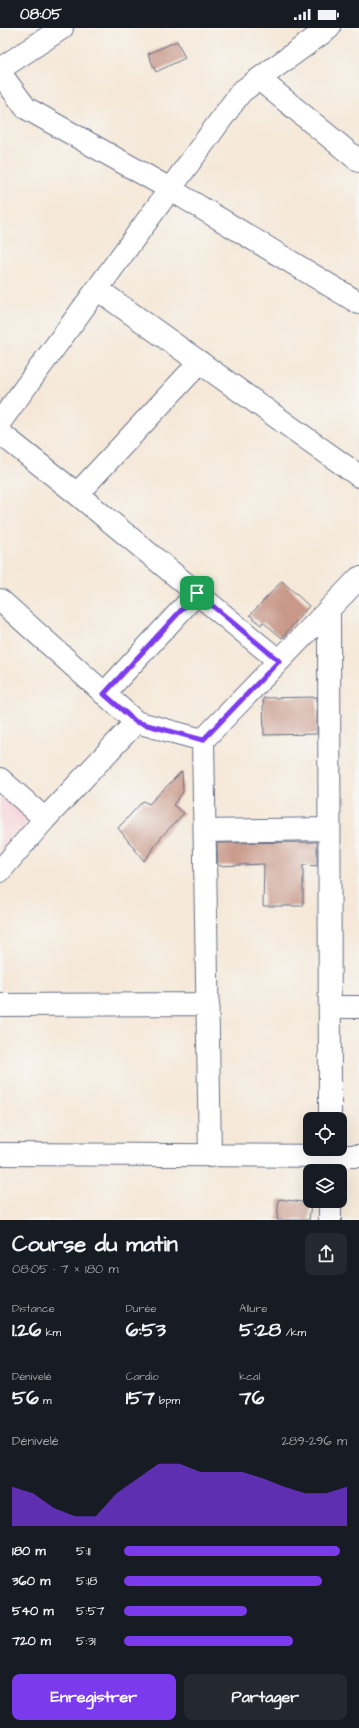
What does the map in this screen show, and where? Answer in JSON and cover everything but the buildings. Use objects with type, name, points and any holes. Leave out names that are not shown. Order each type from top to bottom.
[{"type":"street","points":[[0,70],[62,28]]},
{"type":"street","points":[[0,422],[242,92],[329,28]]},
{"type":"street","points":[[0,73],[26,108],[170,189],[359,303]]},
{"type":"street","points":[[259,79],[359,161]]},
{"type":"street","points":[[97,289],[359,476]]},
{"type":"street","points":[[77,494],[200,362]]},
{"type":"street","points":[[0,433],[77,494],[279,661]]},
{"type":"street","points":[[210,1156],[203,740],[329,609],[358,581]]},
{"type":"street","points":[[104,694],[197,593]]},
{"type":"street","points":[[0,600],[136,722],[203,740]]},
{"type":"street","points":[[329,609],[330,1112]]},
{"type":"street","points":[[0,871],[45,819],[136,722]]},
{"type":"street","points":[[0,779],[45,819]]},
{"type":"street","points":[[205,831],[329,829]]},
{"type":"street","points":[[0,1005],[208,1004]]},
{"type":"street","points":[[330,1007],[359,1007]]},
{"type":"street","points":[[0,1154],[330,1159],[359,1156]]},
{"type":"street","points":[[330,1208],[330,1220]]},
{"type":"shaded area","points":[[0,791],[31,818],[0,852]]},
{"type":"route","points":[[197,593],[279,661],[203,740],[136,722],[104,694],[197,593]]}]
